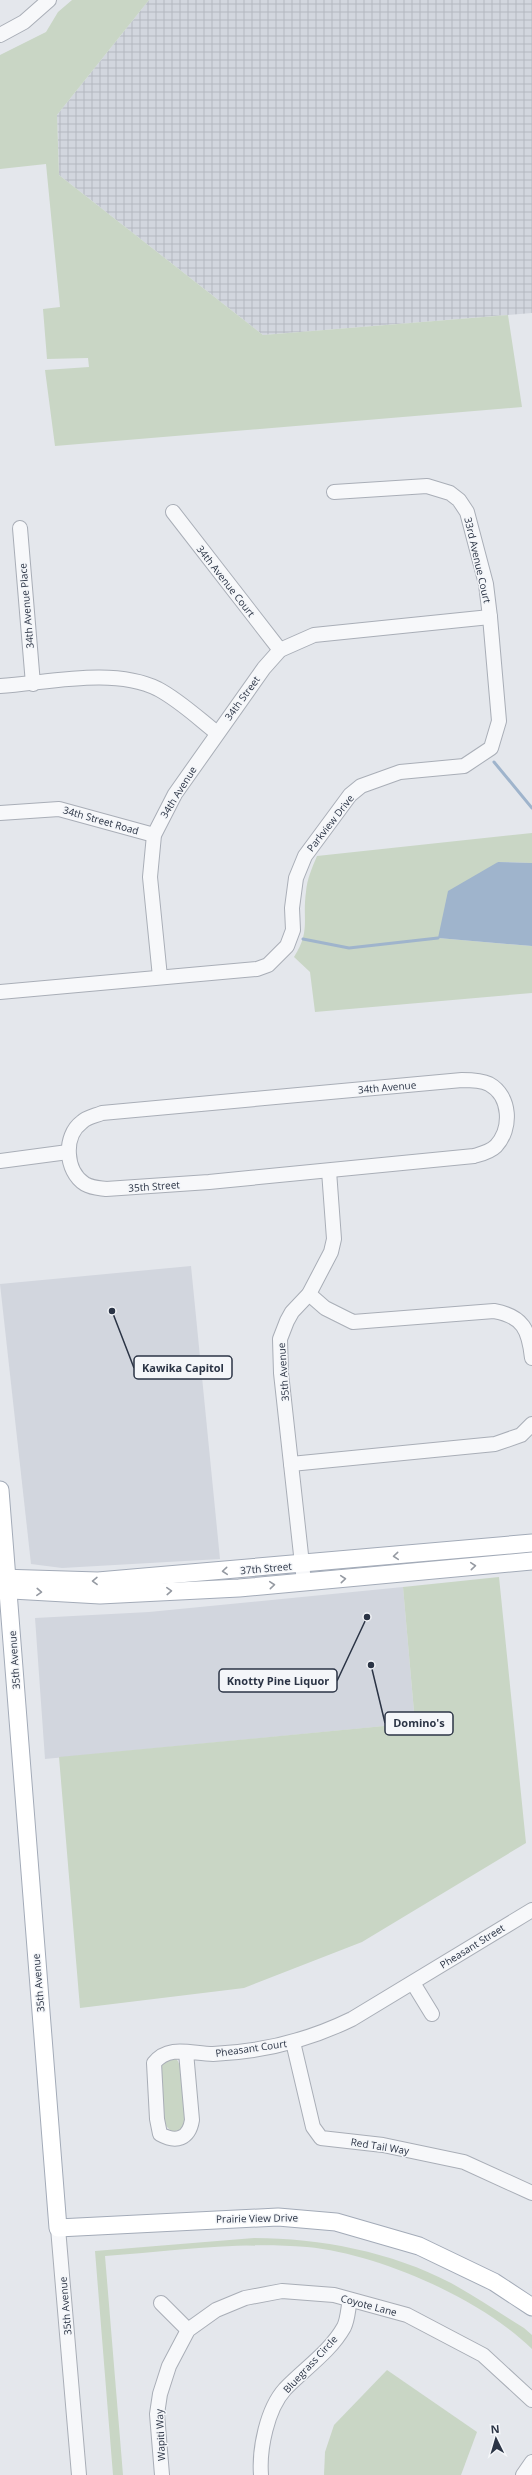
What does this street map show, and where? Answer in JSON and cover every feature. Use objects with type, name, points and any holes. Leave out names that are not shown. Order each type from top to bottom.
[{"type":"main road","name":"35th Avenue","points":[[0,1490],[4,1584],[58,2228]]},
{"type":"main road","name":"37th Street","points":[[4,1584],[98,1581],[303,1565],[532,1543]]},
{"type":"main road","name":"37th Street","points":[[4,1584],[100,1595],[304,1582],[532,1561]]},
{"type":"main road","name":"Prairie View Drive","points":[[58,2228],[278,2216],[336,2222],[376,2232],[425,2248],[494,2282],[532,2307]]},
{"type":"street","points":[[0,35],[24,22],[49,0]]},
{"type":"street","name":"33rd Avenue Court","points":[[334,492],[427,486],[450,493],[460,500],[467,512],[486,584],[499,722],[491,748]]},
{"type":"street","name":"34th Avenue Court","points":[[173,512],[280,650]]},
{"type":"street","name":"34th Avenue Place","points":[[20,528],[33,684]]},
{"type":"street","name":"34th Street","points":[[217,733],[280,650],[314,635],[490,617]]},
{"type":"street","points":[[0,686],[102,678],[136,681],[164,693],[217,733]]},
{"type":"street","name":"34th Avenue","points":[[160,977],[150,877],[154,835],[174,794],[217,733]]},
{"type":"street","name":"Parkview Drive","points":[[160,977],[257,968],[268,965],[287,946],[293,930],[292,908],[296,878],[305,856],[350,795],[361,786],[400,772],[464,766],[491,748]]},
{"type":"street","name":"34th Street Road","points":[[0,813],[59,809],[154,835]]},
{"type":"street","points":[[0,992],[160,977]]},
{"type":"street","name":"34th Avenue","points":[[68,1152],[70,1138],[82,1122],[102,1113],[137,1108],[462,1080],[489,1084],[504,1099],[507,1125],[504,1134],[496,1146],[488,1151],[474,1156],[329,1171]]},
{"type":"street","points":[[0,1160],[68,1152]]},
{"type":"street","name":"35th Street","points":[[68,1152],[71,1165],[80,1179],[94,1188],[106,1189],[329,1171]]},
{"type":"street","name":"35th Avenue","points":[[304,1582],[281,1373],[280,1339],[292,1312],[309,1294],[327,1262],[334,1239],[329,1171]]},
{"type":"street","points":[[309,1294],[326,1308],[353,1322],[494,1311],[502,1312],[510,1315],[525,1328],[532,1358]]},
{"type":"street","points":[[291,1464],[495,1444],[515,1439],[526,1432],[532,1424]]},
{"type":"street","name":"Pheasant Street","points":[[293,2042],[326,2032],[352,2019],[532,1910]]},
{"type":"street","points":[[413,1983],[432,2014]]},
{"type":"street","name":"Pheasant Court","points":[[186,2052],[192,2120],[190,2131],[183,2138],[170,2140],[160,2134],[157,2119],[154,2062],[168,2051],[186,2052],[214,2054],[293,2042]]},
{"type":"street","name":"Red Tail Way","points":[[293,2042],[313,2127],[322,2138],[383,2145],[464,2162],[531,2190]]},
{"type":"street","name":"35th Avenue","points":[[58,2228],[79,2475]]},
{"type":"street","name":"Coyote Lane","points":[[188,2330],[216,2310],[252,2297],[282,2291],[334,2295],[407,2315],[483,2355],[532,2400]]},
{"type":"street","name":"Bluegrass Circle","points":[[261,2475],[260,2457],[268,2419],[284,2390],[323,2354],[344,2326],[350,2300]]},
{"type":"street","points":[[161,2303],[188,2330]]},
{"type":"street","name":"Wapiti Way","points":[[162,2475],[157,2414],[160,2394],[169,2366],[188,2330]]},
{"type":"street","points":[[523,2475],[532,2462]]},
{"type":"shaded area","points":[[149,0],[532,0],[532,313],[263,335],[59,175],[57,115]]},
{"type":"shaded area","points":[[191,1266],[220,1559],[62,1568],[31,1564],[0,1284]]},
{"type":"shaded area","points":[[403,1587],[415,1723],[45,1759],[35,1618],[149,1612]]},
{"type":"green space","points":[[72,0],[149,0],[57,115],[59,175],[263,335],[508,315],[522,407],[55,446],[45,370],[89,367],[88,358],[47,359],[43,309],[60,307],[46,164],[0,169],[0,55],[46,32],[58,12]]},
{"type":"green space","points":[[532,833],[532,863],[498,862],[438,938],[532,946],[532,993],[315,1012],[310,972],[294,957],[299,948],[304,932],[307,887],[317,856]]},
{"type":"green space","points":[[499,1577],[526,1843],[362,1942],[244,1988],[80,2008],[59,1757],[415,1723],[403,1587]]},
{"type":"green space","points":[[174,2057],[181,2069],[183,2079],[185,2091],[185,2113],[182,2129],[172,2132],[164,2124],[160,2066],[163,2060]]},
{"type":"green space","points":[[254,2238],[330,2244],[380,2255],[428,2272],[479,2299],[524,2328],[532,2335],[532,2349],[510,2330],[457,2296],[396,2269],[335,2251],[282,2245],[256,2245],[206,2247],[105,2256],[123,2475],[113,2475],[95,2251]]},
{"type":"green space","points":[[387,2370],[477,2432],[461,2475],[324,2475],[325,2452],[334,2425]]},
{"type":"water","points":[[498,862],[532,863],[532,946],[438,938],[448,891]]},
{"type":"waterway","points":[[494,762],[532,808]]},
{"type":"waterway","points":[[303,939],[349,948],[438,938]]},
{"type":"place","name":"Kawika Capitol","points":[[112,1311]]},
{"type":"place","name":"Knotty Pine Liquor","points":[[367,1617]]},
{"type":"place","name":"Domino's","points":[[371,1665]]}]
